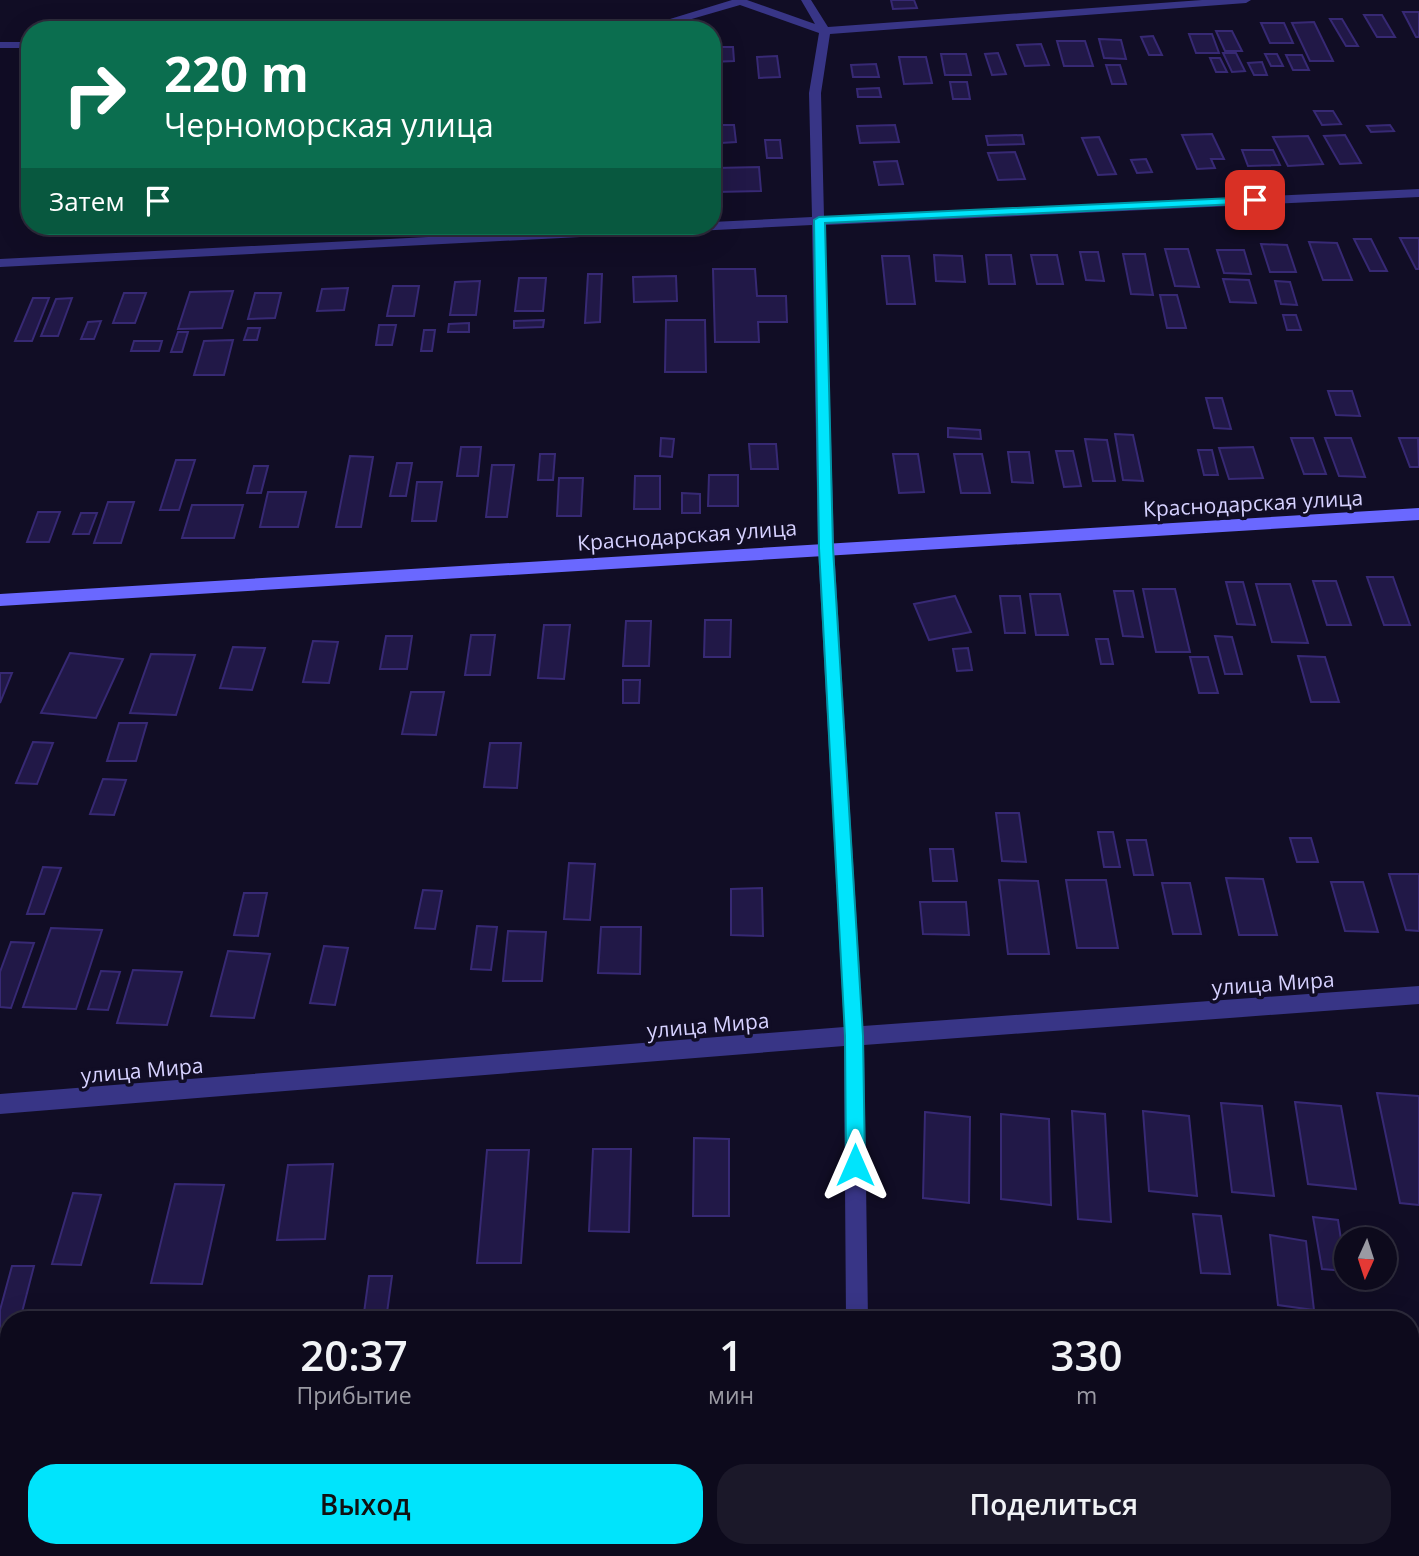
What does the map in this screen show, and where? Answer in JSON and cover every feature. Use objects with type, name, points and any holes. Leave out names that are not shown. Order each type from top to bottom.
[{"type":"street","points":[[806,0],[825,31],[815,93],[826,548],[854,1036],[857,1311]]},
{"type":"street","points":[[674,21],[739,1],[825,31],[1246,0]]},
{"type":"street","points":[[0,46],[21,45]]},
{"type":"street","points":[[721,225],[1419,193]]},
{"type":"street","points":[[0,263],[538,235]]},
{"type":"street","name":"Краснодарская улица","points":[[0,600],[1419,514]]},
{"type":"street","name":"улица Мира","points":[[0,1104],[854,1036],[1419,995]]},
{"type":"building","points":[[891,0],[914,0],[917,8],[893,9]]},
{"type":"building","points":[[1403,12],[1419,12],[1419,37],[1416,37]]},
{"type":"building","points":[[1364,15],[1382,15],[1395,37],[1377,37]]},
{"type":"building","points":[[1330,19],[1342,19],[1358,46],[1346,46]]},
{"type":"building","points":[[1314,22],[1333,61],[1310,61],[1292,23]]},
{"type":"building","points":[[1261,23],[1284,23],[1293,43],[1270,43]]},
{"type":"building","points":[[1216,31],[1232,31],[1242,51],[1225,51]]},
{"type":"building","points":[[1189,34],[1212,34],[1219,53],[1196,53]]},
{"type":"building","points":[[1153,36],[1162,55],[1149,55],[1141,37]]},
{"type":"building","points":[[1099,39],[1121,40],[1126,59],[1104,58]]},
{"type":"building","points":[[1057,41],[1085,41],[1093,66],[1064,66]]},
{"type":"building","points":[[1041,44],[1049,65],[1025,66],[1017,45]]},
{"type":"building","points":[[721,47],[733,47],[734,61],[721,62]]},
{"type":"building","points":[[998,53],[1006,74],[992,75],[985,54]]},
{"type":"building","points":[[1223,53],[1236,53],[1245,71],[1232,72]]},
{"type":"building","points":[[941,54],[966,54],[971,75],[945,75]]},
{"type":"building","points":[[1265,54],[1277,54],[1283,66],[1271,66]]},
{"type":"building","points":[[1286,55],[1302,55],[1309,70],[1293,70]]},
{"type":"building","points":[[777,56],[780,77],[759,78],[757,57]]},
{"type":"building","points":[[899,57],[926,57],[932,83],[904,84]]},
{"type":"building","points":[[1210,58],[1220,58],[1227,72],[1216,72]]},
{"type":"building","points":[[1262,62],[1267,75],[1254,75],[1248,63]]},
{"type":"building","points":[[876,64],[879,77],[853,77],[851,65]]},
{"type":"building","points":[[1106,65],[1120,65],[1126,84],[1112,84]]},
{"type":"building","points":[[950,82],[967,82],[970,99],[953,99]]},
{"type":"building","points":[[879,88],[881,97],[858,97],[857,89]]},
{"type":"building","points":[[1314,111],[1333,111],[1341,124],[1322,125]]},
{"type":"building","points":[[721,125],[734,125],[736,142],[721,143]]},
{"type":"building","points":[[895,125],[899,142],[860,143],[857,126]]},
{"type":"building","points":[[1390,125],[1394,131],[1371,132],[1367,126]]},
{"type":"building","points":[[1212,134],[1224,159],[1211,159],[1215,168],[1197,169],[1182,135]]},
{"type":"building","points":[[1022,135],[1024,144],[988,145],[986,136]]},
{"type":"building","points":[[1345,135],[1361,163],[1340,164],[1324,136]]},
{"type":"building","points":[[1308,136],[1323,164],[1288,166],[1273,137]]},
{"type":"building","points":[[1099,137],[1116,174],[1098,175],[1082,138]]},
{"type":"building","points":[[765,140],[780,140],[782,158],[767,158]]},
{"type":"building","points":[[1242,150],[1273,150],[1280,165],[1248,166]]},
{"type":"building","points":[[1015,152],[1025,179],[998,180],[988,153]]},
{"type":"building","points":[[1146,159],[1152,172],[1137,173],[1131,160]]},
{"type":"building","points":[[897,161],[903,184],[879,185],[874,162]]},
{"type":"building","points":[[759,167],[761,191],[721,192],[721,168]]},
{"type":"building","points":[[1400,238],[1419,238],[1419,269],[1416,269]]},
{"type":"building","points":[[1354,239],[1371,239],[1387,271],[1370,271]]},
{"type":"building","points":[[1309,242],[1337,243],[1352,280],[1323,280]]},
{"type":"building","points":[[1261,244],[1287,245],[1296,272],[1270,272]]},
{"type":"building","points":[[1165,249],[1188,249],[1199,287],[1175,286]]},
{"type":"building","points":[[1217,250],[1244,250],[1251,274],[1224,273]]},
{"type":"building","points":[[1080,252],[1098,252],[1104,281],[1086,280]]},
{"type":"building","points":[[1123,254],[1145,254],[1153,295],[1131,294]]},
{"type":"building","points":[[934,255],[962,256],[965,282],[936,281]]},
{"type":"building","points":[[986,255],[1011,255],[1015,284],[989,284]]},
{"type":"building","points":[[1031,255],[1057,255],[1063,284],[1037,284]]},
{"type":"building","points":[[882,256],[909,256],[915,304],[887,304]]},
{"type":"building","points":[[713,269],[755,269],[757,296],[786,296],[787,322],[758,322],[759,342],[715,342]]},
{"type":"building","points":[[588,274],[602,274],[600,322],[585,323]]},
{"type":"building","points":[[676,276],[677,301],[634,302],[633,277]]},
{"type":"building","points":[[519,278],[546,278],[543,311],[515,311]]},
{"type":"building","points":[[1223,279],[1249,280],[1256,303],[1230,302]]},
{"type":"building","points":[[480,281],[476,315],[450,315],[455,282]]},
{"type":"building","points":[[1275,281],[1290,282],[1297,305],[1281,304]]},
{"type":"building","points":[[393,286],[419,286],[414,316],[387,316]]},
{"type":"building","points":[[348,288],[344,310],[317,311],[322,289]]},
{"type":"building","points":[[233,291],[222,328],[178,329],[190,292]]},
{"type":"building","points":[[124,293],[146,293],[135,323],[113,323]]},
{"type":"building","points":[[255,293],[281,293],[275,318],[248,319]]},
{"type":"building","points":[[1160,295],[1177,295],[1186,328],[1167,328]]},
{"type":"building","points":[[33,298],[49,298],[32,341],[15,341]]},
{"type":"building","points":[[72,298],[58,336],[41,336],[56,299]]},
{"type":"building","points":[[1283,315],[1296,315],[1301,330],[1287,330]]},
{"type":"building","points":[[544,320],[543,327],[514,328],[514,321]]},
{"type":"building","points":[[666,320],[705,320],[706,372],[665,372]]},
{"type":"building","points":[[101,321],[94,339],[81,339],[88,322]]},
{"type":"building","points":[[469,323],[469,332],[448,332],[449,324]]},
{"type":"building","points":[[379,325],[396,325],[392,345],[376,345]]},
{"type":"building","points":[[248,328],[260,328],[257,340],[244,340]]},
{"type":"building","points":[[424,330],[435,330],[432,351],[421,351]]},
{"type":"building","points":[[178,332],[188,332],[182,352],[171,352]]},
{"type":"building","points":[[233,340],[224,375],[194,375],[204,341]]},
{"type":"building","points":[[134,341],[162,341],[159,351],[131,351]]},
{"type":"building","points":[[1328,391],[1352,391],[1360,416],[1336,415]]},
{"type":"building","points":[[1206,398],[1222,398],[1231,429],[1214,428]]},
{"type":"building","points":[[948,428],[980,430],[981,439],[948,437]]},
{"type":"building","points":[[1115,434],[1133,435],[1143,481],[1123,480]]},
{"type":"building","points":[[661,438],[674,439],[672,457],[660,456]]},
{"type":"building","points":[[1291,438],[1313,438],[1326,474],[1304,474]]},
{"type":"building","points":[[1325,438],[1351,438],[1365,477],[1339,476]]},
{"type":"building","points":[[1399,438],[1418,438],[1419,467],[1410,467]]},
{"type":"building","points":[[1085,439],[1107,440],[1115,481],[1093,481]]},
{"type":"building","points":[[749,444],[776,444],[778,469],[751,469]]},
{"type":"building","points":[[461,447],[481,447],[478,476],[457,476]]},
{"type":"building","points":[[1253,447],[1263,478],[1229,479],[1219,448]]},
{"type":"building","points":[[1198,450],[1212,450],[1218,475],[1204,475]]},
{"type":"building","points":[[1056,451],[1073,451],[1081,486],[1064,487]]},
{"type":"building","points":[[1008,452],[1029,452],[1033,483],[1012,482]]},
{"type":"building","points":[[540,454],[555,454],[553,480],[538,480]]},
{"type":"building","points":[[893,454],[918,454],[924,492],[899,493]]},
{"type":"building","points":[[954,454],[982,454],[990,493],[961,493]]},
{"type":"building","points":[[350,456],[373,457],[361,527],[336,527]]},
{"type":"building","points":[[176,460],[195,460],[179,510],[160,510]]},
{"type":"building","points":[[397,463],[412,463],[406,496],[390,496]]},
{"type":"building","points":[[492,465],[514,465],[507,517],[486,517]]},
{"type":"building","points":[[254,466],[268,466],[261,493],[247,493]]},
{"type":"building","points":[[709,475],[738,475],[738,506],[708,506]]},
{"type":"building","points":[[635,476],[660,476],[660,509],[634,509]]},
{"type":"building","points":[[559,478],[583,478],[581,516],[557,516]]},
{"type":"building","points":[[417,482],[442,482],[436,521],[412,521]]},
{"type":"building","points":[[268,492],[306,492],[298,527],[260,527]]},
{"type":"building","points":[[682,493],[700,494],[700,513],[682,513]]},
{"type":"building","points":[[108,502],[134,502],[121,543],[94,543]]},
{"type":"building","points":[[192,505],[243,505],[234,538],[182,538]]},
{"type":"building","points":[[38,512],[60,512],[49,542],[27,542]]},
{"type":"building","points":[[81,513],[97,513],[89,534],[73,534]]},
{"type":"building","points":[[1367,577],[1393,577],[1410,625],[1384,625]]},
{"type":"building","points":[[1313,581],[1336,581],[1351,625],[1327,625]]},
{"type":"building","points":[[1226,582],[1243,582],[1255,625],[1237,624]]},
{"type":"building","points":[[1256,584],[1290,584],[1308,643],[1272,642]]},
{"type":"building","points":[[1143,589],[1175,589],[1190,652],[1156,652]]},
{"type":"building","points":[[1114,591],[1133,591],[1143,637],[1123,636]]},
{"type":"building","points":[[1030,594],[1060,594],[1068,635],[1036,635]]},
{"type":"building","points":[[955,596],[971,632],[929,640],[914,604]]},
{"type":"building","points":[[1000,596],[1020,596],[1025,633],[1005,633]]},
{"type":"building","points":[[705,620],[731,620],[730,657],[704,657]]},
{"type":"building","points":[[626,621],[651,621],[649,666],[623,666]]},
{"type":"building","points":[[544,625],[570,625],[564,679],[538,678]]},
{"type":"building","points":[[471,635],[495,635],[490,675],[465,675]]},
{"type":"building","points":[[386,636],[412,636],[407,669],[380,669]]},
{"type":"building","points":[[1215,636],[1232,637],[1242,674],[1225,674]]},
{"type":"building","points":[[1096,639],[1108,639],[1113,664],[1101,664]]},
{"type":"building","points":[[313,641],[338,642],[329,683],[303,682]]},
{"type":"building","points":[[233,647],[265,648],[252,690],[220,688]]},
{"type":"building","points":[[968,648],[972,670],[957,671],[953,649]]},
{"type":"building","points":[[70,653],[123,659],[96,718],[41,713]]},
{"type":"building","points":[[151,654],[195,655],[176,715],[130,713]]},
{"type":"building","points":[[1298,656],[1325,657],[1339,702],[1311,702]]},
{"type":"building","points":[[1190,657],[1208,657],[1218,693],[1199,693]]},
{"type":"building","points":[[0,673],[12,673],[0,703]]},
{"type":"building","points":[[623,680],[640,680],[639,703],[623,703]]},
{"type":"building","points":[[411,692],[444,692],[436,735],[402,734]]},
{"type":"building","points":[[119,723],[147,723],[136,761],[107,761]]},
{"type":"building","points":[[33,742],[53,743],[37,784],[16,783]]},
{"type":"building","points":[[490,743],[521,743],[517,788],[484,787]]},
{"type":"building","points":[[103,779],[126,780],[114,815],[90,814]]},
{"type":"building","points":[[996,813],[1019,813],[1026,862],[1002,861]]},
{"type":"building","points":[[1098,832],[1113,832],[1120,867],[1104,867]]},
{"type":"building","points":[[1290,838],[1311,838],[1318,862],[1297,862]]},
{"type":"building","points":[[1127,840],[1146,840],[1153,875],[1134,875]]},
{"type":"building","points":[[930,849],[953,849],[957,881],[933,881]]},
{"type":"building","points":[[569,863],[595,864],[590,920],[564,919]]},
{"type":"building","points":[[43,867],[61,868],[44,914],[27,914]]},
{"type":"building","points":[[1389,874],[1419,874],[1419,931],[1406,930]]},
{"type":"building","points":[[1226,878],[1263,879],[1277,935],[1239,935]]},
{"type":"building","points":[[999,880],[1038,881],[1049,954],[1008,954]]},
{"type":"building","points":[[1066,880],[1106,880],[1118,948],[1077,948]]},
{"type":"building","points":[[1331,882],[1363,882],[1378,932],[1345,931]]},
{"type":"building","points":[[1162,883],[1190,883],[1201,934],[1173,934]]},
{"type":"building","points":[[762,888],[763,936],[731,935],[731,889]]},
{"type":"building","points":[[423,890],[442,891],[435,929],[415,928]]},
{"type":"building","points":[[244,893],[267,893],[258,936],[234,935]]},
{"type":"building","points":[[920,902],[966,902],[969,935],[923,934]]},
{"type":"building","points":[[477,926],[497,927],[491,970],[471,969]]},
{"type":"building","points":[[601,927],[641,927],[640,974],[598,973]]},
{"type":"building","points":[[51,928],[102,930],[76,1009],[23,1007]]},
{"type":"building","points":[[508,931],[546,932],[542,981],[503,981]]},
{"type":"building","points":[[11,942],[34,943],[11,1008],[0,1007],[0,972]]},
{"type":"building","points":[[324,946],[348,948],[335,1005],[310,1003]]},
{"type":"building","points":[[228,951],[270,954],[254,1018],[211,1016]]},
{"type":"building","points":[[133,970],[182,972],[167,1025],[117,1023]]},
{"type":"building","points":[[101,971],[120,972],[108,1010],[88,1009]]},
{"type":"building","points":[[1377,1093],[1419,1096],[1419,1205],[1400,1203]]},
{"type":"building","points":[[1295,1102],[1341,1106],[1356,1189],[1308,1184]]},
{"type":"building","points":[[1221,1103],[1262,1106],[1274,1196],[1232,1192]]},
{"type":"building","points":[[1072,1111],[1105,1114],[1111,1222],[1078,1219]]},
{"type":"building","points":[[1143,1111],[1189,1116],[1197,1196],[1149,1191]]},
{"type":"building","points":[[925,1112],[970,1117],[969,1203],[923,1198]]},
{"type":"building","points":[[1001,1114],[1049,1119],[1051,1205],[1001,1199]]},
{"type":"building","points":[[694,1138],[729,1139],[729,1216],[693,1216]]},
{"type":"building","points":[[593,1149],[631,1149],[629,1232],[589,1231]]},
{"type":"building","points":[[487,1150],[529,1150],[521,1263],[477,1263]]},
{"type":"building","points":[[333,1164],[325,1239],[277,1240],[288,1165]]},
{"type":"building","points":[[175,1184],[224,1185],[202,1284],[151,1283]]},
{"type":"building","points":[[73,1193],[101,1195],[81,1265],[52,1264]]},
{"type":"building","points":[[1193,1214],[1221,1216],[1230,1274],[1201,1273]]},
{"type":"building","points":[[1313,1217],[1338,1220],[1339,1227],[1334,1227],[1334,1270],[1322,1269]]},
{"type":"building","points":[[1270,1235],[1306,1241],[1314,1310],[1278,1305]]},
{"type":"building","points":[[12,1266],[34,1266],[22,1311],[0,1310]]},
{"type":"building","points":[[369,1276],[392,1276],[387,1311],[364,1311]]},
{"type":"route","points":[[855,1165],[854,1036],[826,548],[819,220],[1255,200]]}]
